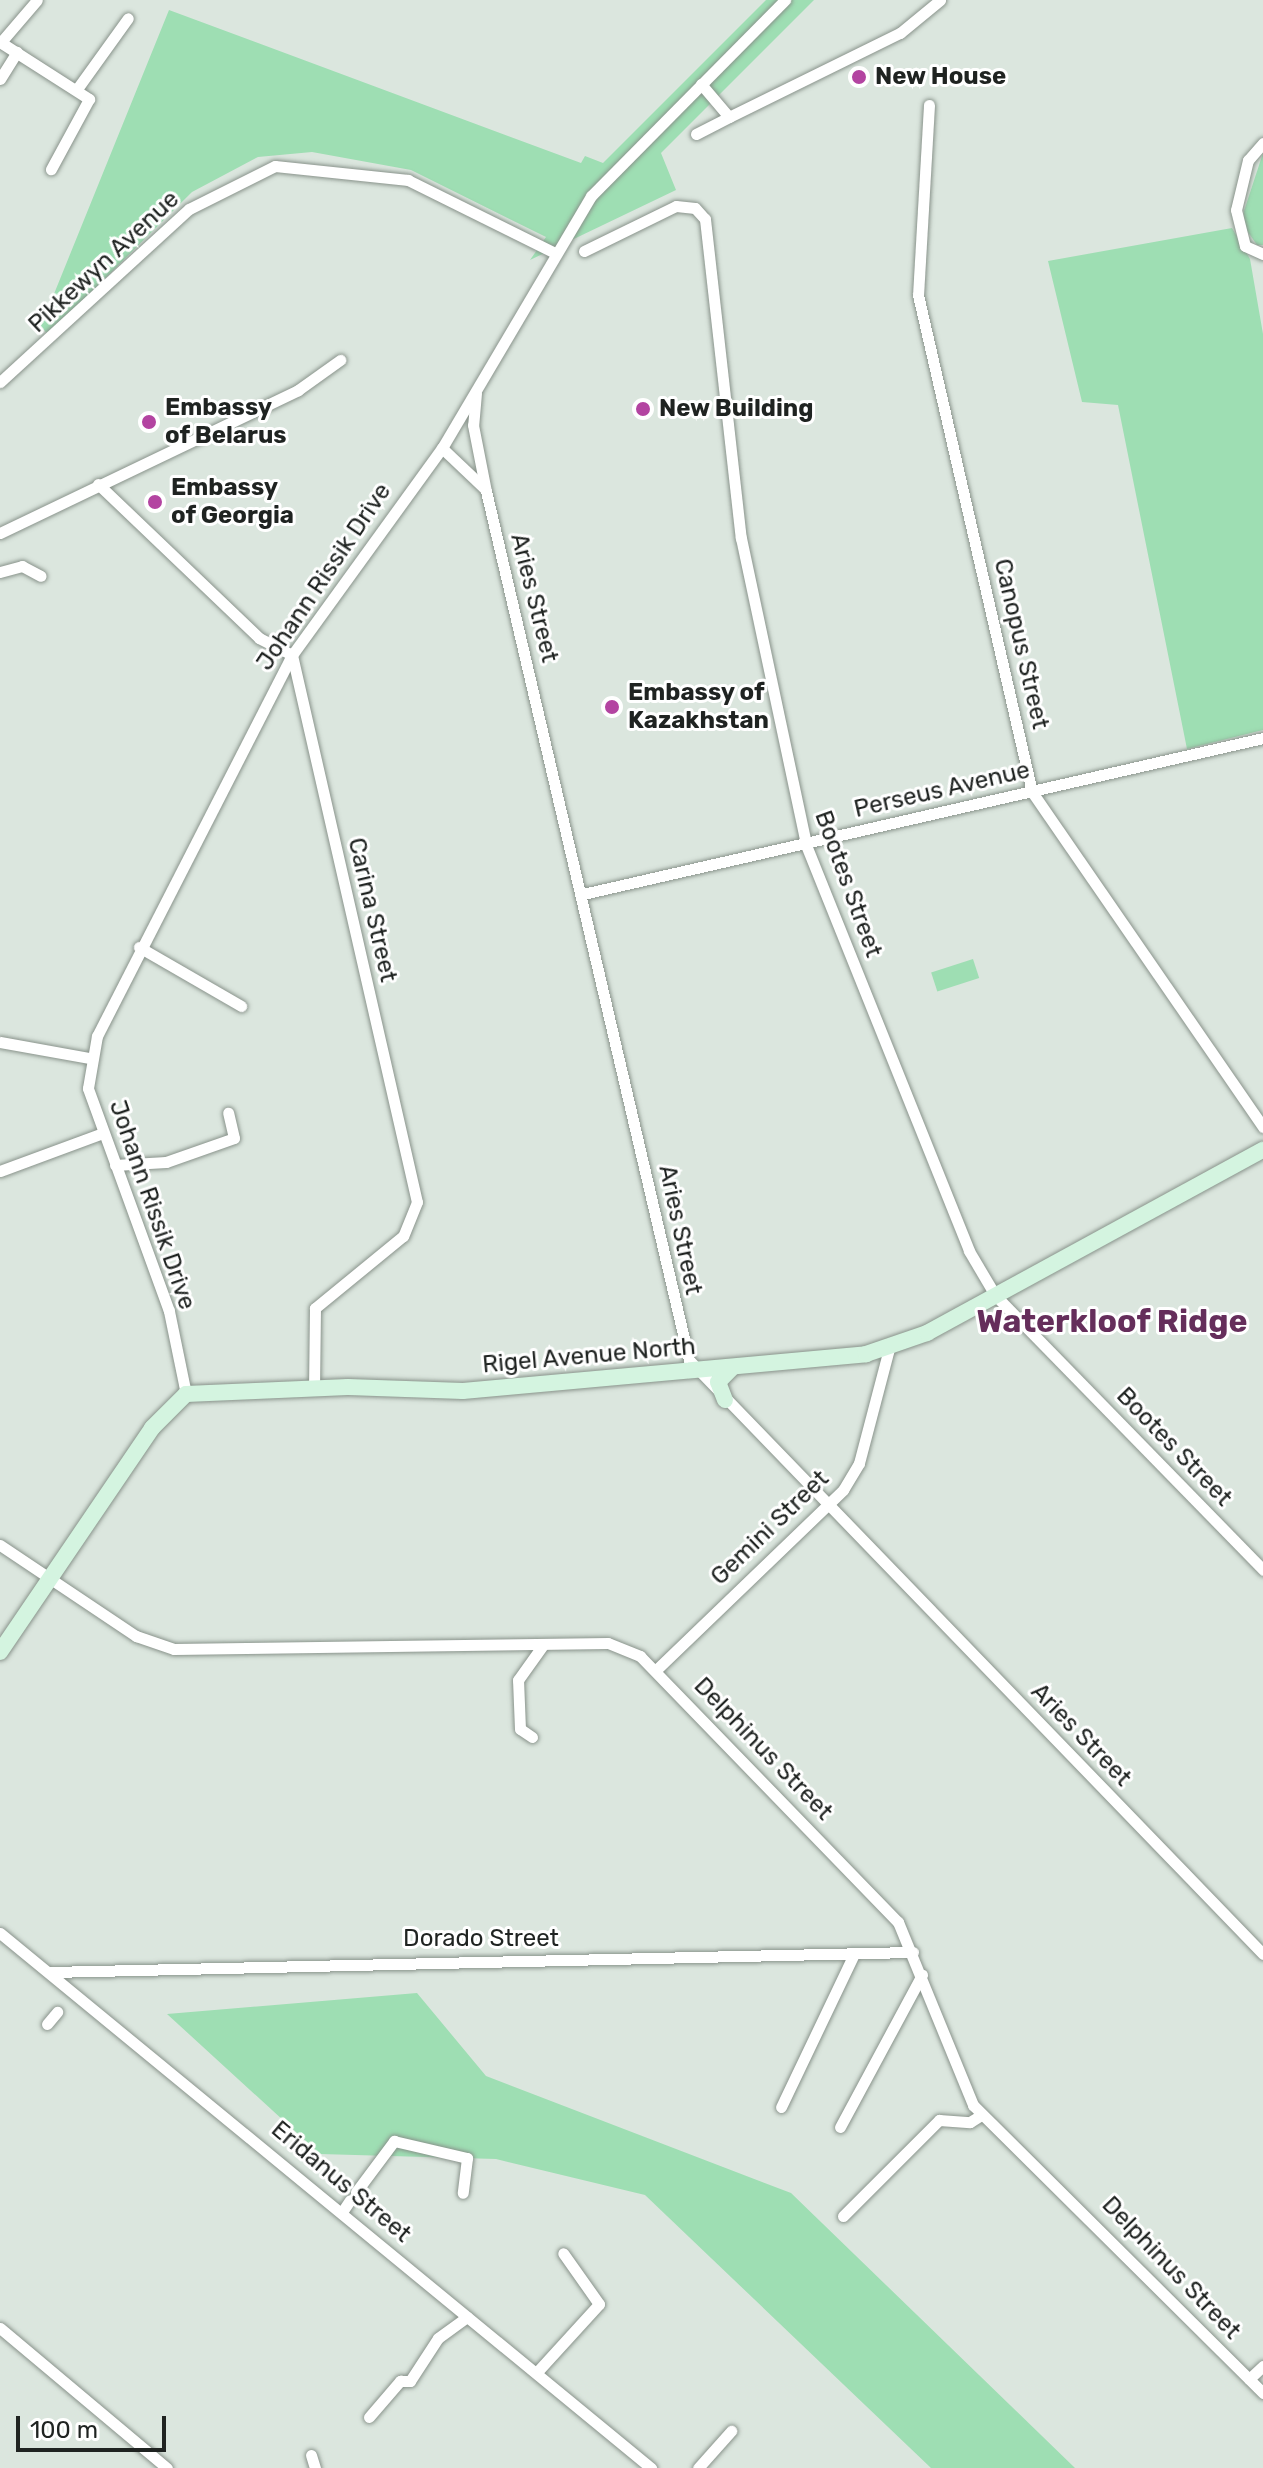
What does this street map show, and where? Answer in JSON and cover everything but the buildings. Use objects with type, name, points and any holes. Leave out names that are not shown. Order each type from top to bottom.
[{"type":"main road","name":"Rigel Avenue North","points":[[186,1394],[314,1387],[463,1391],[733,1367],[889,1349],[995,1295],[1186,1188],[1263,1140]]},
{"type":"main road","name":"Rigel Avenue North","points":[[1186,1188],[1263,1150]]},
{"type":"main road","points":[[725,1400],[718,1382],[733,1367]]},
{"type":"main road","points":[[0,1652],[152,1428],[186,1394]]},
{"type":"street","points":[[37,0],[0,42],[77,89],[88,105],[51,169]]},
{"type":"street","name":"Johann Rissik Drive","points":[[186,1394],[169,1311],[88,1088],[89,1058],[139,947],[292,655],[442,448],[555,253],[602,182],[785,0]]},
{"type":"street","points":[[696,134],[900,33],[940,0]]},
{"type":"street","points":[[77,89],[128,18]]},
{"type":"street","points":[[0,79],[17,52]]},
{"type":"street","points":[[701,84],[729,117]]},
{"type":"street","name":"Canopus Street","points":[[929,105],[918,295],[1032,792],[1263,1127]]},
{"type":"street","points":[[1263,143],[1248,160],[1236,210],[1245,246],[1263,254]]},
{"type":"street","name":"Pikkewyn Avenue","points":[[0,382],[189,209],[275,166],[408,180],[555,253]]},
{"type":"street","name":"Bootes Street","points":[[584,251],[676,206],[695,208],[705,219],[741,538],[806,845],[969,1251],[995,1295],[1263,1570]]},
{"type":"street","points":[[0,533],[298,390],[340,360]]},
{"type":"street","name":"Aries Street","points":[[476,393],[473,425],[486,491],[583,894],[684,1347],[695,1370],[1263,1954]]},
{"type":"street","points":[[442,448],[486,491]]},
{"type":"street","points":[[98,484],[259,638],[292,655]]},
{"type":"street","points":[[0,572],[22,566],[41,576]]},
{"type":"street","name":"Carina Street","points":[[292,655],[417,1213],[403,1236],[315,1308],[314,1387]]},
{"type":"street","name":"Perseus Avenue","points":[[583,894],[1263,738]]},
{"type":"street","points":[[139,947],[241,1006]]},
{"type":"street","points":[[0,1042],[89,1058]]},
{"type":"street","points":[[115,1165],[166,1162],[234,1138],[228,1113]]},
{"type":"street","points":[[0,1171],[103,1133]]},
{"type":"street","name":"Gemini Street","points":[[656,1670],[827,1505],[859,1463],[889,1349]]},
{"type":"street","name":"Delphinus Street","points":[[0,1545],[146,1642],[174,1649],[608,1643],[656,1670],[887,1908],[913,1952],[958,2082],[981,2115],[1263,2393]]},
{"type":"street","points":[[532,1737],[520,1729],[518,1680],[543,1645]]},
{"type":"street","name":"Eridanus Street","points":[[0,1933],[651,2468]]},
{"type":"street","name":"Dorado Street","points":[[50,1972],[913,1952]]},
{"type":"street","points":[[781,2107],[854,1954]]},
{"type":"street","points":[[840,2127],[922,1975]]},
{"type":"street","points":[[47,2024],[57,2012]]},
{"type":"street","points":[[843,2216],[944,2116],[964,2122],[981,2115]]},
{"type":"street","points":[[342,2212],[397,2141],[467,2158],[463,2193]]},
{"type":"street","points":[[537,2372],[599,2304],[563,2253]]},
{"type":"street","points":[[369,2417],[400,2381],[410,2381],[438,2338],[467,2317]]},
{"type":"street","points":[[0,2328],[167,2468]]},
{"type":"street","points":[[1249,2379],[1263,2366]]},
{"type":"street","points":[[698,2468],[731,2431]]},
{"type":"street","points":[[311,2455],[315,2468]]},
{"type":"green space","points":[[766,0],[814,0],[661,153],[676,190],[530,260],[546,237],[411,170],[312,152],[258,157],[192,192],[48,335],[41,326],[169,10],[581,163],[585,156],[603,163]]},
{"type":"green space","points":[[1263,153],[1263,245],[1257,245],[1243,225],[1244,211]]},
{"type":"green space","points":[[1232,228],[1250,259],[1263,334],[1263,730],[1187,749],[1118,405],[1082,402],[1048,261]]},
{"type":"green space","points":[[973,959],[979,978],[937,992],[931,973]]},
{"type":"green space","points":[[417,1993],[486,2076],[791,2193],[1075,2468],[931,2468],[645,2195],[496,2159],[320,2154],[167,2014]]},
{"type":"place","name":"New House","points":[[859,77]]},
{"type":"place","name":"New Building","points":[[643,409]]},
{"type":"place","name":"Embassy of Belarus","points":[[149,422]]},
{"type":"place","name":"Embassy of Georgia","points":[[155,502]]},
{"type":"place","name":"Embassy of Kazakhstan","points":[[612,707]]},
{"type":"district","name":"Waterkloof Ridge","points":[[1112,1321]]}]
